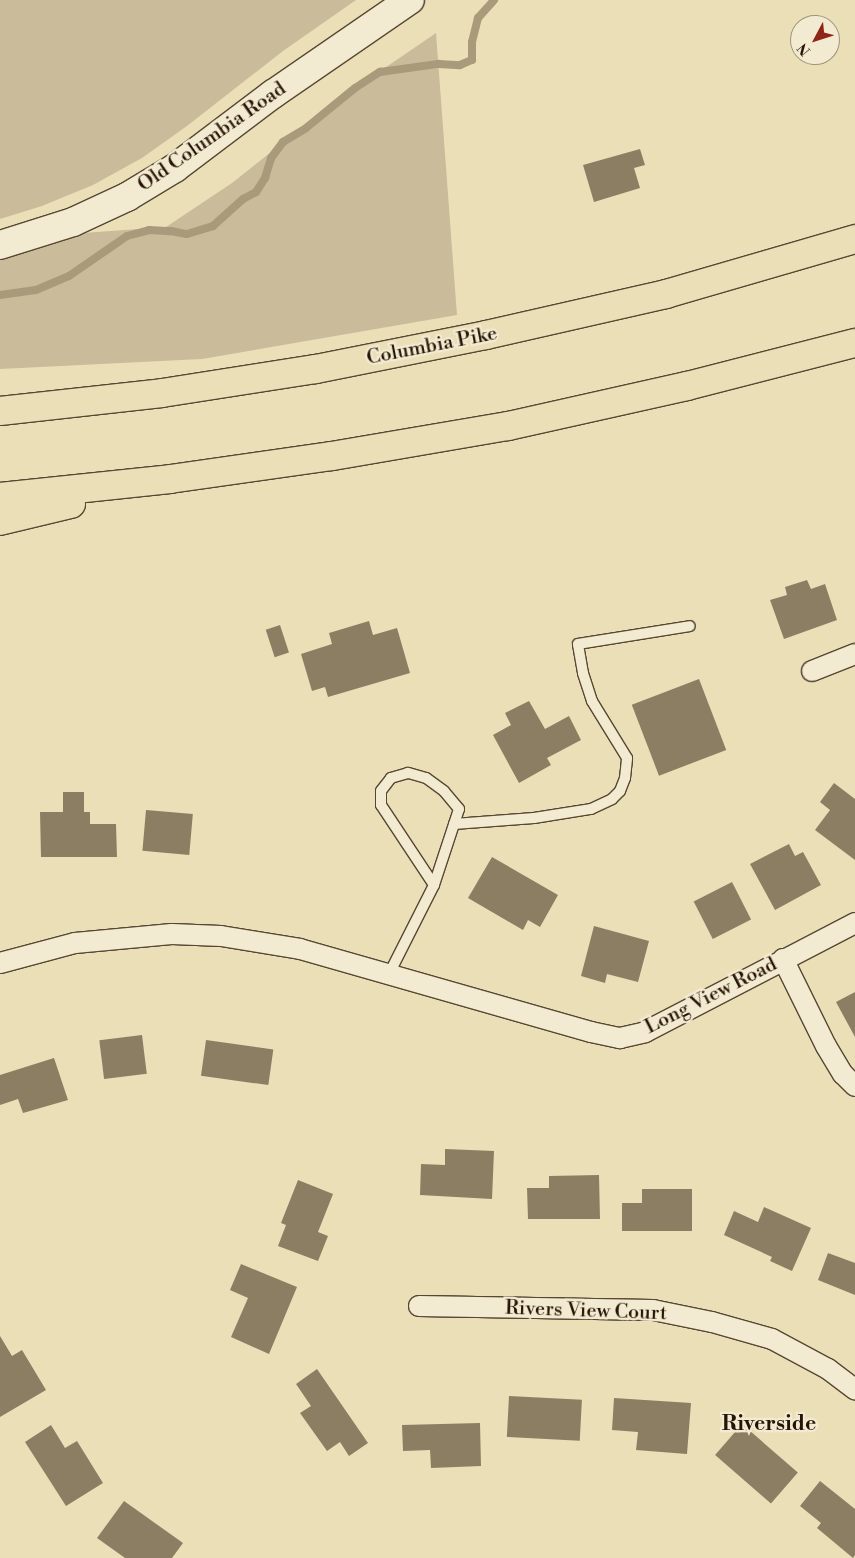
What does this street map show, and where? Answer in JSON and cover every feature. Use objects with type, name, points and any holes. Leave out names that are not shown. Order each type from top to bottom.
[{"type":"highway","name":"Columbia Pike","points":[[0,411],[162,393],[316,369],[486,335],[666,294],[855,239]]},
{"type":"highway","points":[[0,497],[170,479],[332,456],[508,426],[687,386],[855,343]]},
{"type":"highway","points":[[0,426],[162,393]]},
{"type":"highway","points":[[0,522],[170,479]]},
{"type":"street","name":"Old Columbia Road","points":[[0,245],[73,222],[127,197],[175,168],[273,94],[410,0]]},
{"type":"street","points":[[812,671],[855,654]]},
{"type":"street","name":"Long View Road","points":[[0,963],[75,943],[172,934],[221,936],[300,949],[388,976],[591,1032],[620,1038],[645,1032],[855,923]]},
{"type":"street","points":[[783,959],[826,1046],[843,1074],[855,1086]]},
{"type":"street","name":"Rivers View Court","points":[[419,1306],[653,1310],[712,1322],[772,1339],[828,1369],[855,1389]]},
{"type":"lane","points":[[454,824],[534,818],[591,809],[612,799],[620,791],[625,778],[627,758],[592,701],[583,673],[578,644],[690,626]]},
{"type":"lane","points":[[388,976],[434,885],[459,809],[444,791],[426,778],[408,773],[391,778],[381,791],[381,805],[434,885]]},
{"type":"shaded area","points":[[0,0],[356,0],[283,51],[187,126],[142,158],[93,185],[42,206],[0,219]]},
{"type":"shaded area","points":[[436,33],[457,315],[202,359],[0,369],[0,239],[166,227],[232,183],[332,104]]},
{"type":"building","points":[[640,149],[645,165],[634,168],[640,188],[594,202],[583,165]]},
{"type":"building","points":[[807,580],[811,589],[825,584],[837,620],[784,639],[770,600],[787,595],[785,587]]},
{"type":"building","points":[[369,621],[373,635],[397,628],[410,673],[328,697],[325,687],[312,691],[301,654],[332,644],[329,633]]},
{"type":"building","points":[[280,625],[289,653],[275,657],[266,630]]},
{"type":"building","points":[[699,679],[726,750],[659,776],[632,705]]},
{"type":"building","points":[[529,701],[545,729],[569,716],[581,740],[547,758],[551,765],[519,783],[493,735],[511,725],[505,713]]},
{"type":"building","points":[[834,783],[855,799],[855,860],[815,830],[830,810],[820,802]]},
{"type":"building","points":[[63,792],[84,792],[84,812],[90,812],[90,824],[116,824],[117,857],[41,857],[40,812],[63,812]]},
{"type":"building","points":[[146,810],[193,814],[189,855],[142,851]]},
{"type":"building","points":[[789,844],[795,856],[803,852],[821,885],[775,910],[750,864]]},
{"type":"building","points":[[492,857],[558,895],[540,927],[528,920],[523,930],[468,898]]},
{"type":"building","points":[[732,882],[751,919],[713,939],[694,902]]},
{"type":"building","points":[[594,926],[649,941],[638,982],[607,974],[605,983],[581,976]]},
{"type":"building","points":[[855,992],[855,1037],[836,1002]]},
{"type":"building","points":[[142,1035],[147,1074],[104,1079],[99,1040]]},
{"type":"building","points":[[206,1040],[273,1049],[268,1085],[201,1076]]},
{"type":"building","points":[[54,1058],[68,1100],[23,1113],[18,1099],[0,1105],[0,1075]]},
{"type":"building","points":[[445,1149],[494,1151],[492,1199],[420,1195],[421,1164],[445,1165]]},
{"type":"building","points":[[599,1175],[600,1219],[528,1219],[527,1188],[549,1188],[549,1176]]},
{"type":"building","points":[[298,1180],[333,1194],[318,1232],[328,1236],[318,1261],[278,1246],[286,1225],[281,1223]]},
{"type":"building","points":[[642,1189],[692,1189],[692,1231],[622,1231],[622,1203],[642,1203]]},
{"type":"building","points":[[764,1207],[811,1228],[792,1271],[770,1261],[772,1257],[724,1235],[734,1211],[758,1222]]},
{"type":"building","points":[[828,1253],[855,1263],[855,1295],[818,1280]]},
{"type":"building","points":[[241,1264],[297,1287],[269,1354],[231,1337],[248,1298],[230,1290]]},
{"type":"building","points":[[0,1336],[12,1356],[22,1350],[46,1390],[0,1417]]},
{"type":"building","points":[[317,1369],[368,1443],[349,1456],[340,1442],[327,1451],[300,1413],[311,1406],[296,1384]]},
{"type":"building","points":[[509,1396],[582,1400],[580,1441],[507,1437]]},
{"type":"building","points":[[614,1398],[691,1403],[687,1454],[636,1450],[638,1432],[612,1430]]},
{"type":"building","points":[[480,1423],[481,1466],[431,1468],[430,1450],[403,1451],[402,1425]]},
{"type":"building","points":[[742,1424],[798,1473],[771,1503],[715,1455]]},
{"type":"building","points":[[51,1425],[65,1448],[77,1441],[103,1483],[66,1506],[25,1442]]},
{"type":"building","points":[[820,1481],[855,1509],[855,1555],[853,1558],[817,1528],[821,1523],[800,1506]]},
{"type":"building","points":[[124,1501],[183,1543],[172,1558],[125,1558],[97,1538]]},
{"type":"waterway","points":[[0,295],[36,290],[69,276],[127,236],[149,230],[187,234],[213,226],[243,199],[256,192],[265,178],[271,158],[283,142],[306,128],[355,88],[380,72],[438,64],[460,65],[472,60],[472,42],[478,18],[494,0]]},
{"type":"district","name":"Riverside","points":[[769,1424]]}]
